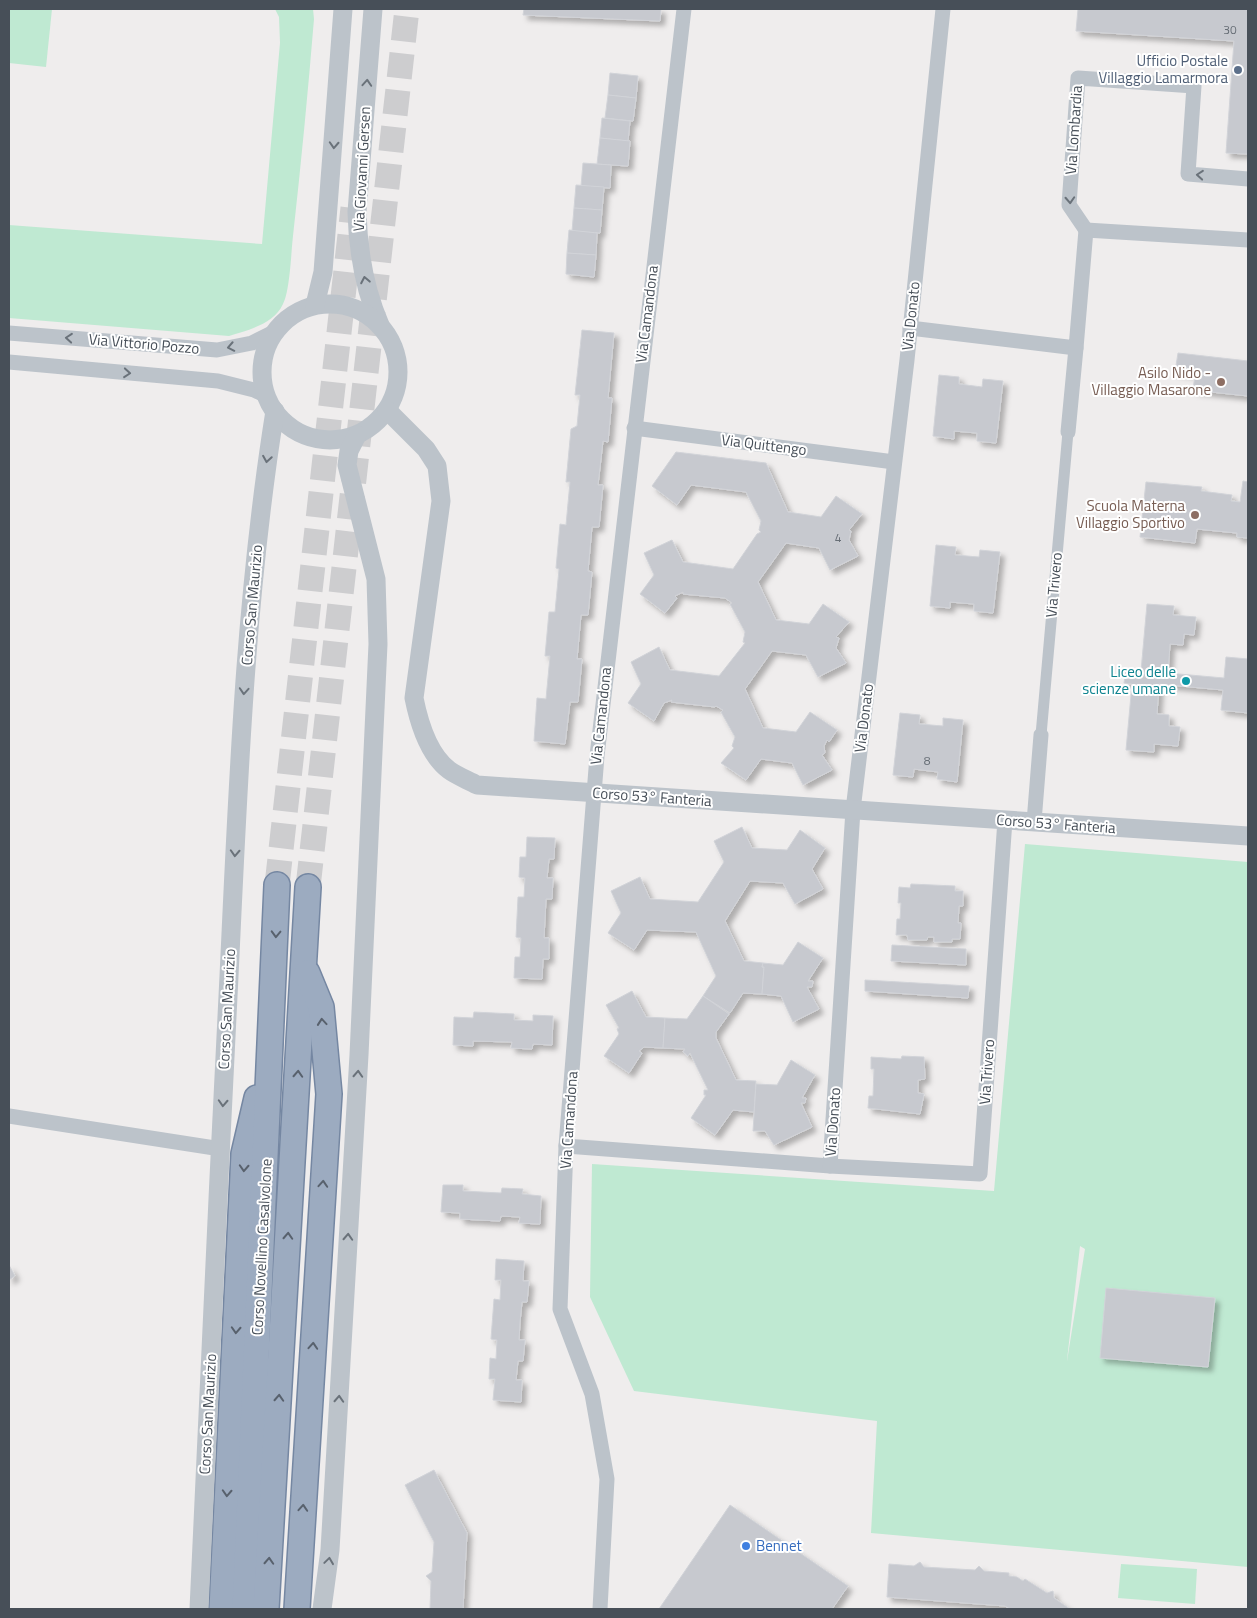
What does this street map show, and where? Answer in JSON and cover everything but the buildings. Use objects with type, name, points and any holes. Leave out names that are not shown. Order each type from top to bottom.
[{"type":"highway","name":"Corso Novellino Casalvolone","points":[[245,1609],[272,1035],[277,885]]},
{"type":"highway","name":"Corso Novellino Casalvolone","points":[[266,1609],[308,887]]},
{"type":"highway","points":[[297,1609],[329,1094],[321,1007],[304,966]]},
{"type":"highway","points":[[222,1609],[244,1154],[272,1035]]},
{"type":"street","name":"Via Giovanni Gersen","points":[[315,305],[324,262],[343,9]]},
{"type":"street","name":"Via Giovanni Gersen","points":[[372,9],[357,212],[358,244],[369,298],[380,326]]},
{"type":"street","name":"Via Camandona","points":[[600,1609],[607,1479],[592,1394],[560,1309],[566,1146],[593,794],[684,9]]},
{"type":"street","name":"Via Donato","points":[[566,1146],[830,1166],[853,810],[910,328],[943,9]]},
{"type":"street","name":"Via Lombardia","points":[[1086,230],[1069,206],[1078,78],[1194,86],[1188,174],[1248,179]]},
{"type":"street","points":[[910,328],[1076,348],[1086,230],[1248,240]]},
{"type":"street","points":[[333,304],[351,307],[367,314],[380,326],[391,340],[397,358],[398,376],[395,394],[387,410],[373,425],[356,435],[339,440],[320,439],[303,434],[287,425],[271,404],[263,379],[263,362],[268,346],[276,331],[287,319],[315,305],[333,304]]},
{"type":"street","name":"Via Vittorio Pozzo","points":[[9,333],[216,350],[252,343],[276,331]]},
{"type":"street","name":"Via Trivero","points":[[1034,822],[1076,348]]},
{"type":"street","name":"Via Vittorio Pozzo","points":[[9,362],[218,381],[254,390],[271,404]]},
{"type":"street","name":"Corso San Maurizio","points":[[198,1609],[239,768],[250,600],[271,404]]},
{"type":"street","name":"Corso 53° Fanteria","points":[[387,410],[426,449],[437,466],[441,501],[414,698],[420,725],[432,750],[448,769],[477,784],[593,794],[1248,836]]},
{"type":"street","name":"Via Quittengo","points":[[634,428],[894,462]]},
{"type":"street","points":[[322,1609],[332,1520],[358,1065],[378,644],[376,579],[347,465],[349,451],[356,435]]},
{"type":"street","name":"Via Trivero","points":[[830,1166],[980,1174],[1005,820]]},
{"type":"street","points":[[9,1116],[220,1150]]},
{"type":"green space","points":[[9,9],[52,9],[46,67],[9,63]]},
{"type":"green space","points":[[275,9],[313,9],[314,19],[289,281],[283,304],[279,311],[260,325],[229,336],[9,318],[9,225],[262,244],[280,43],[279,17]]},
{"type":"green space","points":[[1025,844],[1248,862],[1248,1567],[871,1533],[877,1421],[634,1391],[590,1297],[592,1164],[994,1191]],"holes":[[[1080,1246],[1085,1249],[1067,1361]]]},
{"type":"green space","points":[[1121,1564],[1197,1569],[1195,1604],[1118,1598]]},
{"type":"tunnel","points":[[308,887],[407,9]]},
{"type":"tunnel","points":[[277,885],[353,208]]},
{"type":"place","name":"Ufficio Postale Villaggio Lamarmora","points":[[1238,70]]},
{"type":"place","name":"Asilo Nido - Villaggio Masarone","points":[[1221,382]]},
{"type":"place","name":"Scuola Materna Villaggio Sportivo","points":[[1195,515]]},
{"type":"place","name":"Liceo delle scienze umane","points":[[1186,681]]},
{"type":"place","name":"Bennet","points":[[746,1546]]}]
